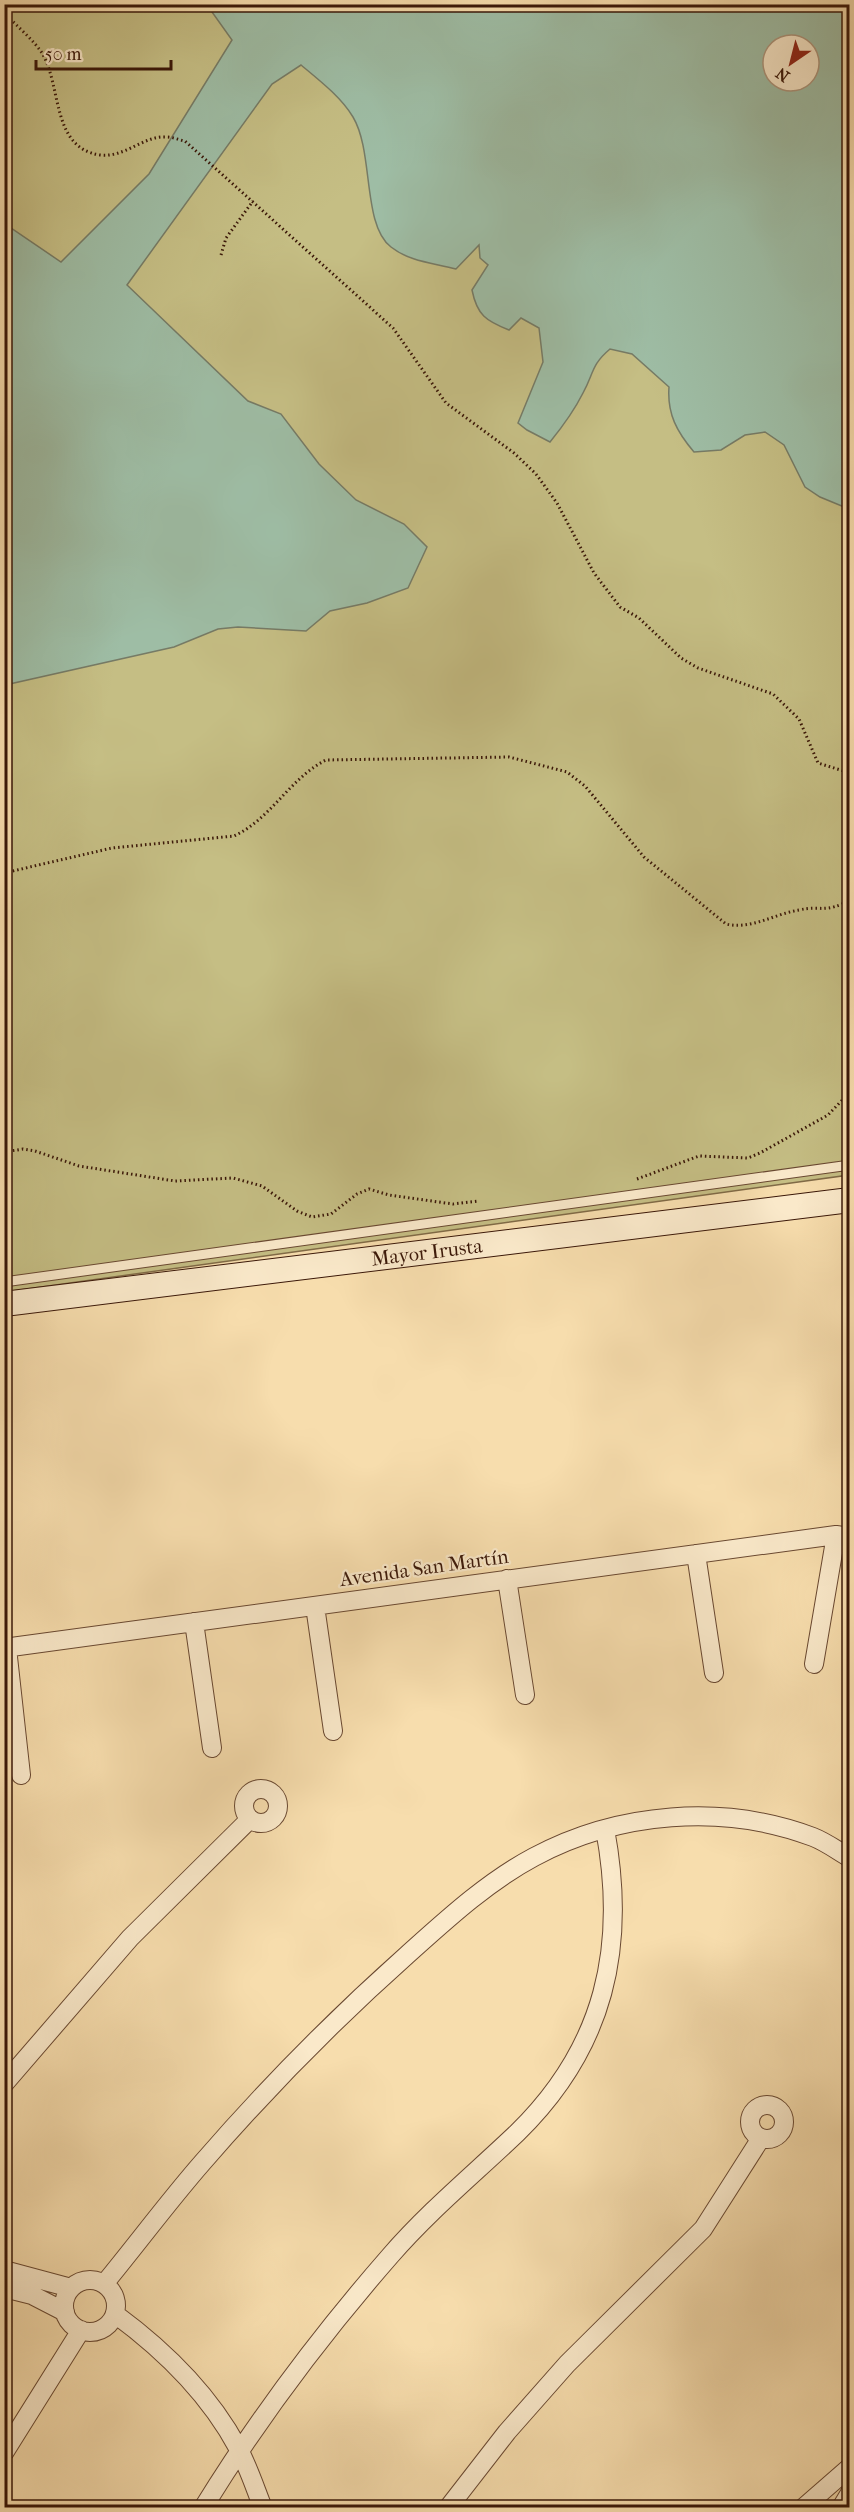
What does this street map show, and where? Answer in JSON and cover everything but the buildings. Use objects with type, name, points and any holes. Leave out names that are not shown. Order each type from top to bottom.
[{"type":"main road","name":"Mayor Irusta","points":[[4,1304],[849,1200]]},
{"type":"street","name":"Avenida San Martín","points":[[6,1648],[843,1536]]},
{"type":"street","points":[[814,1664],[843,1536]]},
{"type":"street","points":[[696,1554],[714,1673]]},
{"type":"street","points":[[507,1580],[525,1695]]},
{"type":"street","points":[[315,1606],[333,1731]]},
{"type":"street","points":[[194,1622],[212,1748]]},
{"type":"street","points":[[6,1648],[21,1775]]},
{"type":"street","points":[[104,2284],[240,2120],[290,2065],[359,1997],[440,1926],[513,1870],[563,1844],[605,1829],[673,1817],[717,1816],[783,1827],[815,1838],[849,1858]]},
{"type":"street","points":[[4,2084],[130,1938],[250,1819]]},
{"type":"street","points":[[203,2508],[239,2449],[333,2323],[434,2209],[518,2132],[560,2082],[577,2054],[593,2024],[612,1954],[615,1906],[605,1829]]},
{"type":"street","points":[[448,2508],[507,2432],[560,2371],[703,2229],[761,2138]]},
{"type":"street","points":[[4,2270],[71,2288]]},
{"type":"street","points":[[87,2280],[104,2284],[115,2297],[115,2314],[105,2327],[98,2331],[81,2330],[69,2320],[65,2312],[66,2295],[71,2288],[87,2280]]},
{"type":"street","points":[[4,2288],[32,2295],[65,2312]]},
{"type":"street","points":[[115,2314],[156,2345],[216,2412],[239,2449],[263,2508]]},
{"type":"street","points":[[4,2453],[81,2330]]},
{"type":"street","points":[[803,2508],[849,2467]]},
{"type":"street","points":[[841,2508],[849,2493]]},
{"type":"lane","points":[[4,1282],[849,1165]]},
{"type":"path","points":[[4,12],[42,53],[65,131],[77,145],[86,152],[103,156],[124,153],[167,136],[185,141],[393,328],[446,403],[514,453],[536,474],[557,503],[594,573],[620,607],[639,618],[681,658],[698,668],[773,694],[799,719],[818,762],[824,767],[849,773]]},
{"type":"path","points":[[221,255],[226,238],[253,201]]},
{"type":"path","points":[[4,873],[112,848],[234,836],[251,826],[309,769],[326,760],[509,757],[567,772],[585,786],[644,857],[726,924],[738,927],[802,909],[830,910],[849,900]]},
{"type":"path","points":[[632,1181],[699,1156],[748,1158],[828,1115],[838,1108],[849,1092]]},
{"type":"path","points":[[4,1152],[23,1149],[79,1166],[175,1181],[233,1178],[262,1186],[297,1211],[312,1217],[331,1214],[357,1194],[369,1189],[389,1195],[453,1204],[485,1200]]},
{"type":"shaded area","points":[[4,5],[849,5],[849,1175],[5,1292]]},
{"type":"shaded area","points":[[207,5],[849,5],[849,509],[820,497],[805,487],[784,445],[765,432],[745,435],[721,450],[694,452],[674,422],[669,387],[632,354],[610,349],[604,355],[596,365],[576,406],[550,442],[518,423],[543,362],[539,328],[521,318],[509,330],[489,320],[480,311],[472,290],[488,265],[480,258],[479,245],[456,269],[414,259],[391,247],[382,237],[376,222],[364,149],[353,117],[336,96],[301,65],[272,84],[127,285],[248,401],[281,414],[319,464],[356,500],[404,524],[427,547],[408,588],[367,603],[330,611],[306,631],[238,627],[218,629],[174,647],[5,685],[5,224],[61,262],[149,174],[232,40]]}]
